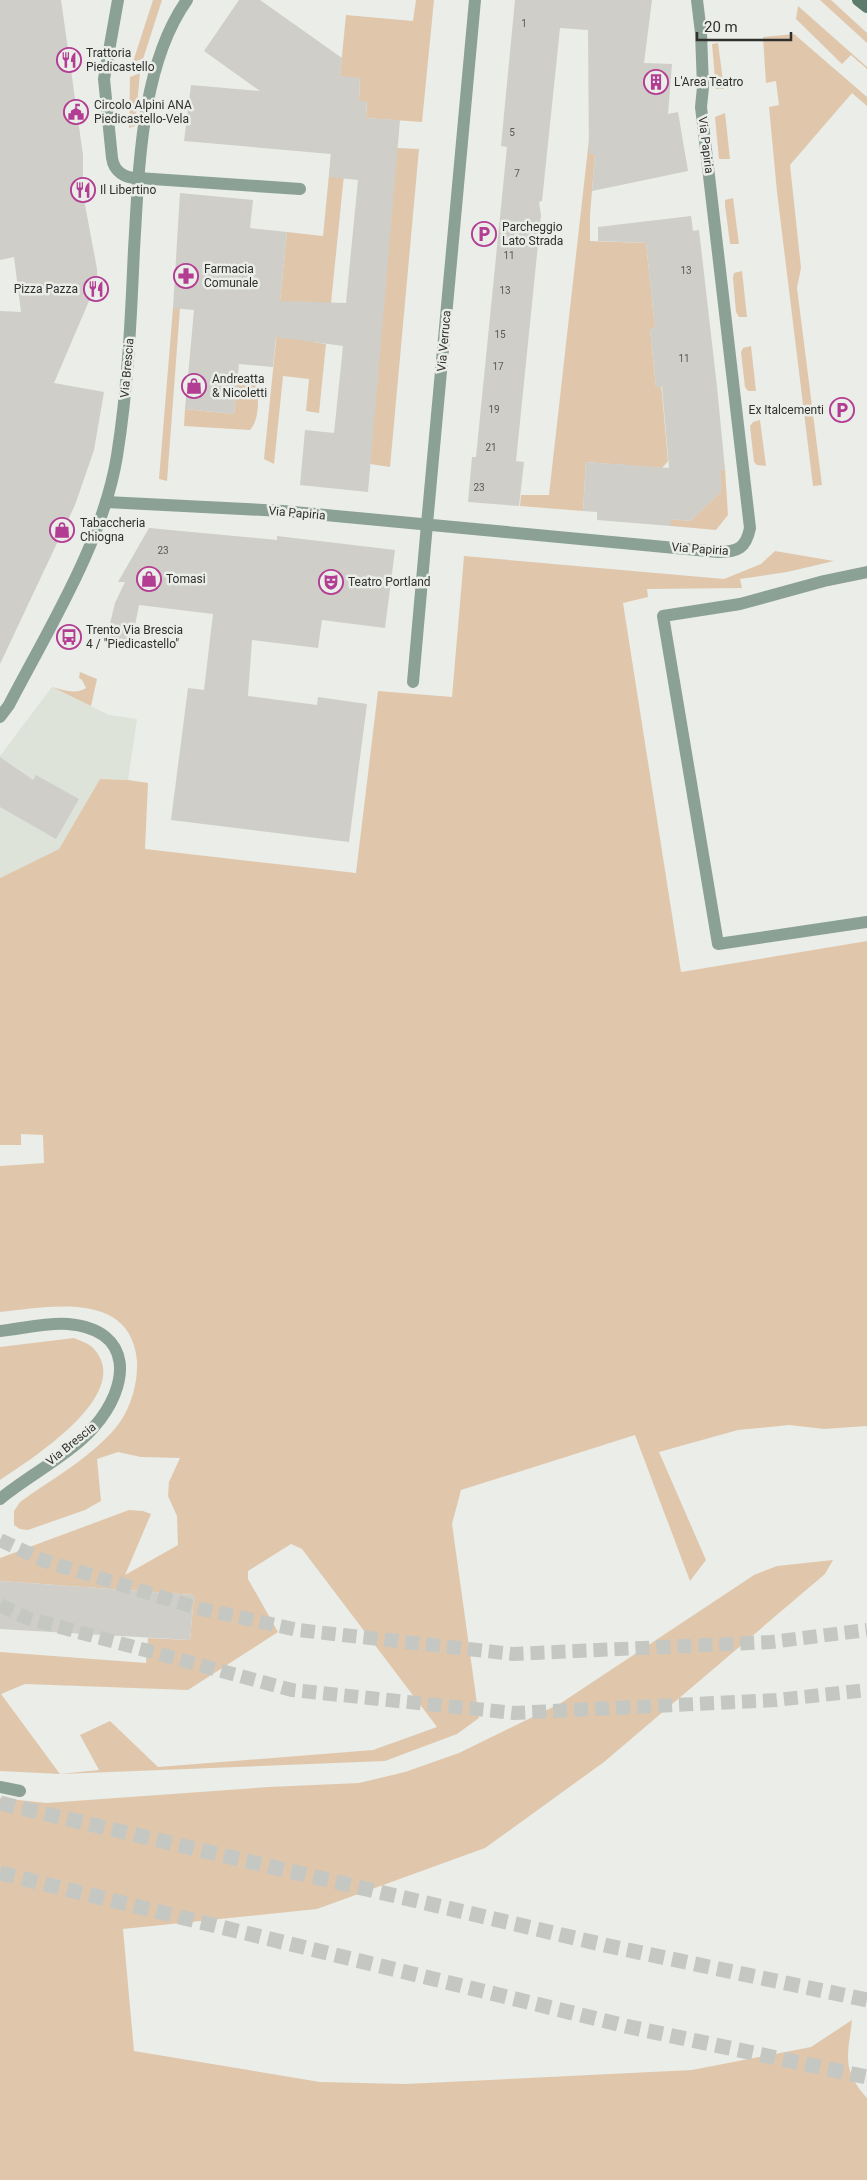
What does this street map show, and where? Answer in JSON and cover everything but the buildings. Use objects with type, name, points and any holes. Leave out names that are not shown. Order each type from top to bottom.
[{"type":"main road","points":[[858,0],[867,8]]},
{"type":"street","points":[[118,0],[104,79],[113,165],[120,174],[130,178],[300,189]]},
{"type":"street","name":"Via Brescia","points":[[0,717],[9,705],[74,582],[106,502],[117,457],[124,401],[130,339],[138,178],[146,116],[155,75],[166,41],[187,0]]},
{"type":"street","name":"Via Verruca","points":[[413,682],[475,0]]},
{"type":"street","name":"Via Papiria","points":[[106,502],[283,511],[718,552],[733,552],[739,549],[748,539],[750,528],[701,107],[703,87],[701,33],[697,0]]},
{"type":"street","points":[[867,572],[824,581],[740,604],[663,616],[718,944],[867,922]]},
{"type":"street","name":"Via Brescia","points":[[0,1331],[67,1324],[89,1328],[106,1335],[115,1348],[120,1363],[120,1379],[111,1406],[94,1428],[0,1499]]},
{"type":"street","points":[[0,1787],[20,1791]]},
{"type":"shaded area","points":[[153,0],[162,0],[143,59],[133,62]]},
{"type":"shaded area","points":[[416,0],[434,0],[422,122],[366,118],[367,101],[359,101],[360,79],[340,76],[346,15],[413,21]]},
{"type":"shaded area","points":[[820,0],[831,0],[867,33],[867,43]]},
{"type":"shaded area","points":[[798,6],[867,69],[851,55],[842,64],[796,19]]},
{"type":"shaded area","points":[[794,34],[867,97],[867,106],[852,93],[790,165],[801,268],[797,288],[822,485],[813,486],[777,192],[769,107],[779,105],[776,81],[766,83],[763,37]]},
{"type":"shaded area","points":[[718,43],[724,89],[716,89],[712,44]]},
{"type":"shaded area","points":[[140,73],[135,126],[129,128],[130,77]]},
{"type":"shaded area","points":[[593,104],[599,105],[590,215],[590,241],[646,243],[655,328],[650,329],[656,387],[661,387],[662,393],[668,461],[662,468],[586,462],[583,511],[520,506],[521,495],[549,495]]},
{"type":"shaded area","points":[[725,113],[730,159],[719,159],[715,117]]},
{"type":"shaded area","points":[[397,148],[419,149],[390,467],[370,464]]},
{"type":"shaded area","points":[[331,154],[346,155],[331,303],[313,342],[326,344],[319,413],[306,411],[309,379],[283,376],[274,464],[264,459],[287,232],[323,236]]},
{"type":"shaded area","points":[[733,198],[739,244],[730,244],[725,200]]},
{"type":"shaded area","points":[[742,271],[747,317],[739,317],[736,312],[733,278],[734,273]]},
{"type":"shaded area","points":[[173,308],[180,308],[167,481],[159,479]]},
{"type":"shaded area","points":[[751,346],[756,391],[748,391],[745,387],[741,352],[743,348]]},
{"type":"shaded area","points":[[237,383],[255,385],[257,389],[257,415],[250,430],[184,426],[185,409],[234,414]]},
{"type":"shaded area","points":[[760,420],[766,466],[757,465],[754,462],[750,426],[753,422]]},
{"type":"shaded area","points":[[725,469],[728,515],[716,530],[671,526],[671,519],[690,521],[721,492],[721,470]]},
{"type":"shaded area","points":[[775,551],[834,561],[787,572],[740,579],[742,588],[647,589],[648,597],[623,603],[681,972],[867,941],[867,1426],[824,1429],[789,1425],[738,1430],[659,1452],[706,1560],[690,1581],[635,1435],[461,1490],[452,1524],[479,1718],[457,1734],[385,1761],[60,1774],[0,1771],[0,1652],[146,1663],[148,1638],[190,1640],[194,1595],[0,1581],[0,1558],[129,1510],[143,1511],[151,1514],[125,1575],[178,1545],[177,1516],[168,1496],[169,1482],[180,1458],[141,1457],[118,1452],[97,1459],[101,1501],[85,1510],[28,1530],[20,1529],[14,1525],[14,1511],[20,1502],[87,1455],[120,1422],[128,1408],[133,1393],[137,1361],[131,1338],[120,1323],[104,1313],[85,1308],[63,1307],[0,1312],[0,1166],[44,1163],[43,1135],[21,1134],[21,1145],[0,1145],[0,878],[59,849],[100,779],[148,783],[145,849],[356,873],[378,691],[452,697],[464,556],[724,579],[761,564]],"holes":[[[291,1544],[302,1549],[437,1727],[373,1750],[158,1767],[110,1721],[80,1735],[99,1770],[60,1774],[1,1694],[25,1684],[188,1690],[278,1632],[248,1579],[248,1571]]]},
{"type":"shaded area","points":[[80,672],[97,679],[91,706],[52,687],[74,692],[86,688],[79,678]]},
{"type":"shaded area","points":[[52,687],[109,715],[137,719],[128,780],[100,779],[59,849],[0,878],[0,756]]},
{"type":"shaded area","points":[[74,1338],[94,1349],[103,1367],[101,1386],[90,1405],[74,1424],[54,1442],[0,1480],[0,1347]]},
{"type":"shaded area","points":[[833,1560],[825,1574],[604,1762],[485,1848],[317,1909],[123,1929],[134,2051],[320,2082],[405,2084],[692,2070],[811,2047],[852,2020],[848,2061],[853,2078],[867,2098],[867,2180],[0,2180],[0,1798],[46,1803],[269,1787],[359,1783],[405,1772],[459,1753],[561,1703],[754,1575],[777,1566]]},
{"type":"tunnel","points":[[0,1540],[45,1561],[197,1608],[298,1630],[513,1654],[771,1642],[867,1630]]},
{"type":"tunnel","points":[[0,1605],[27,1618],[292,1690],[514,1713],[776,1700],[867,1690]]},
{"type":"tunnel","points":[[0,1803],[609,1946],[867,2000]]},
{"type":"tunnel","points":[[0,1873],[630,2027],[867,2077]]},
{"type":"place","name":"Trattoria Piedicastello","points":[[69,60]]},
{"type":"place","name":"L'Area Teatro","points":[[656,82]]},
{"type":"place","name":"Circolo Alpini ANA Piedicastello-Vela","points":[[76,112]]},
{"type":"place","name":"Il Libertino","points":[[83,190]]},
{"type":"place","name":"Parcheggio Lato Strada","points":[[484,234]]},
{"type":"place","name":"Farmacia Comunale","points":[[186,276]]},
{"type":"place","name":"Pizza Pazza","points":[[96,289]]},
{"type":"place","name":"Andreatta & Nicoletti","points":[[194,386]]},
{"type":"place","name":"Ex Italcementi","points":[[842,410]]},
{"type":"place","name":"Tabaccheria Chiogna","points":[[62,530]]},
{"type":"place","name":"Tomasi","points":[[149,579]]},
{"type":"place","name":"Teatro Portland","points":[[331,582]]},
{"type":"place","name":"Trento Via Brescia 4 / \"Piedicastello\"","points":[[69,637]]}]
